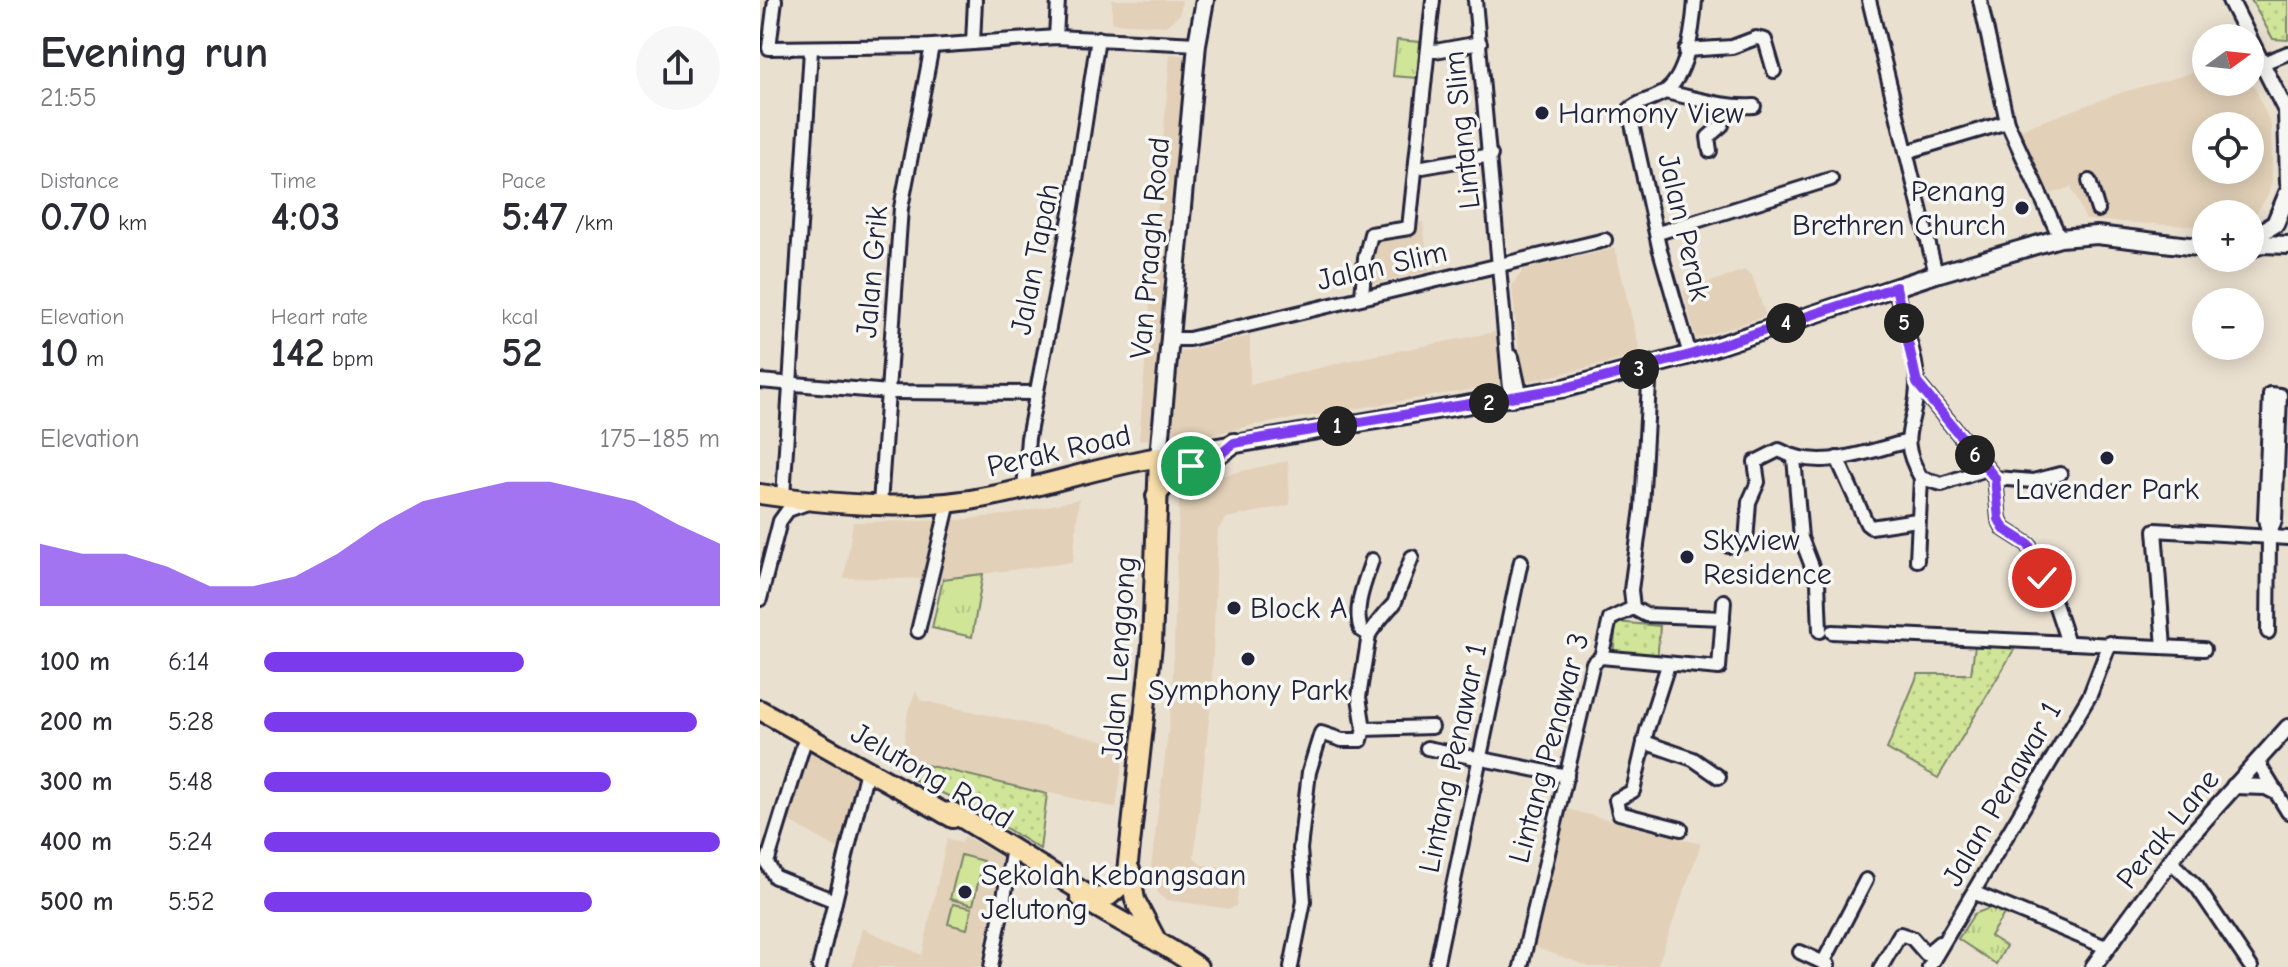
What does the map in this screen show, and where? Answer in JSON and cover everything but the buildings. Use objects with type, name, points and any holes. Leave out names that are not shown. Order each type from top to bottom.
[{"type":"main road","name":"Van Praagh Road","points":[[1197,0],[1193,34],[1197,44]]},
{"type":"main road","name":"Van Praagh Road","points":[[1159,461],[1197,44],[1205,0]]},
{"type":"main road","points":[[2264,231],[2275,224],[2288,193]]},
{"type":"main road","name":"Perak Road","points":[[760,494],[814,501],[880,504],[949,502],[1024,489],[1234,443],[1516,399],[1690,355],[1936,274],[2060,238],[2097,235],[2192,246]]},
{"type":"main road","points":[[2264,244],[2288,252]]},
{"type":"main road","points":[[1156,496],[1177,473],[1222,453],[1234,443]]},
{"type":"main road","name":"Jalan Lenggong","points":[[944,813],[952,812],[1093,898],[1109,896],[1126,881],[1152,645],[1159,461]]},
{"type":"main road","name":"Jelutong Road","points":[[760,710],[944,813],[1136,932],[1155,938],[1198,967]]},
{"type":"main road","name":"Jalan Lenggong","points":[[1129,863],[1135,900],[1155,938]]},
{"type":"street","points":[[775,0],[769,48],[811,50],[932,46],[1056,37],[1197,44]]},
{"type":"street","points":[[973,43],[975,0]]},
{"type":"street","points":[[1056,37],[1058,0]]},
{"type":"street","points":[[1362,297],[1365,258],[1371,234],[1409,228],[1433,0]]},
{"type":"street","name":"Lintang Slim","points":[[1475,0],[1509,350],[1506,360],[1516,399]]},
{"type":"street","points":[[1695,0],[1686,50],[1678,74],[1665,92],[1708,100],[1727,108],[1754,106]]},
{"type":"street","points":[[1869,0],[1936,274]]},
{"type":"street","points":[[1980,0],[2007,122],[2060,238]]},
{"type":"street","points":[[2230,0],[2243,24]]},
{"type":"street","name":"Jalan Tapah","points":[[1024,489],[1036,393],[1072,207],[1098,38]]},
{"type":"street","points":[[1686,50],[1732,47],[1756,38],[1765,40],[1774,71]]},
{"type":"street","points":[[1435,51],[1480,43]]},
{"type":"street","name":"Jalan Grik","points":[[880,504],[901,208],[932,46]]},
{"type":"street","points":[[783,497],[811,50]]},
{"type":"street","points":[[2264,63],[2288,53]]},
{"type":"street","points":[[2264,65],[2286,111],[2288,183]]},
{"type":"street","name":"Jalan Perak","points":[[1665,92],[1629,110],[1690,355]]},
{"type":"street","points":[[1710,151],[1708,137],[1722,125],[1727,108]]},
{"type":"street","points":[[1906,152],[2007,122]]},
{"type":"street","points":[[1423,167],[1491,155]]},
{"type":"street","points":[[1658,233],[1831,179]]},
{"type":"street","points":[[2089,181],[2098,210]]},
{"type":"street","name":"Jalan Slim","points":[[1170,339],[1189,339],[1605,240]]},
{"type":"street","points":[[1896,287],[1917,383],[1905,442],[1921,478],[1917,560]]},
{"type":"street","points":[[1650,366],[1642,508],[1631,590],[1633,608],[1646,615],[1723,618]]},
{"type":"street","points":[[760,381],[889,392],[1036,393]]},
{"type":"street","points":[[1917,383],[1991,474],[1999,519],[2004,529],[2029,545],[2068,643]]},
{"type":"street","points":[[2268,632],[2269,537],[2265,519],[2270,394],[2280,395],[2275,520],[2269,537]]},
{"type":"street","points":[[1728,546],[1746,542],[1749,502],[1758,482],[1756,459],[1779,450],[1809,461],[1837,458],[1905,442]]},
{"type":"street","points":[[1794,458],[1801,538],[1818,582],[1826,632],[2204,649]]},
{"type":"street","points":[[1837,458],[1867,524],[1871,527],[1917,520]]},
{"type":"street","points":[[1921,478],[1942,484],[1991,474],[2033,481],[2060,474]]},
{"type":"street","points":[[761,593],[780,521],[788,510],[814,501]]},
{"type":"street","points":[[918,631],[949,502]]},
{"type":"street","points":[[2164,647],[2155,530],[2288,538]]},
{"type":"street","points":[[1291,967],[1304,901],[1300,849],[1309,772],[1321,733],[1342,740],[1362,740],[1364,729],[1359,697],[1369,635],[1379,625],[1387,608],[1394,604],[1412,557]]},
{"type":"street","points":[[1369,635],[1361,630],[1358,619],[1372,560]]},
{"type":"street","name":"Lintang Penawar 1","points":[[1436,967],[1521,561]]},
{"type":"street","points":[[1601,657],[1719,668],[1724,601]]},
{"type":"street","name":"Lintang Penawar 3","points":[[1521,967],[1593,663],[1601,657],[1610,619],[1633,608]]},
{"type":"street","name":"Jalan Penawar 1","points":[[1929,967],[2090,695],[2110,643]]},
{"type":"street","points":[[1668,665],[1631,795],[1619,798],[1616,808],[1619,813],[1681,829]]},
{"type":"street","points":[[1364,729],[1432,727]]},
{"type":"street","name":"Perak Lane","points":[[2093,967],[2171,862],[2288,727]]},
{"type":"street","points":[[806,736],[763,862],[775,877],[835,901]]},
{"type":"street","points":[[1644,742],[1693,759],[1719,777]]},
{"type":"street","points":[[1427,748],[1567,776]]},
{"type":"street","points":[[2257,761],[2288,812]]},
{"type":"street","points":[[819,967],[867,770]]},
{"type":"street","points":[[2234,786],[2266,787],[2276,792]]},
{"type":"street","points":[[991,967],[1012,854]]},
{"type":"street","points":[[2171,862],[2197,887],[2251,967]]},
{"type":"street","points":[[1800,952],[1827,965],[1866,880]]},
{"type":"street","points":[[1881,967],[1900,934],[1912,938],[1930,954],[1967,896],[1975,893],[2108,948]]},
{"type":"shaded area","points":[[1112,0],[1182,0],[1180,14],[1166,26],[1112,23]]},
{"type":"shaded area","points":[[1170,54],[1206,56],[1177,374],[1181,352],[1250,336],[1250,385],[1351,360],[1500,331],[1506,384],[1249,426],[1186,441],[1173,428],[1171,438],[1139,440]]},
{"type":"shaded area","points":[[2192,73],[2192,96],[2258,96],[2271,125],[2272,180],[2264,201],[2192,200],[2192,226],[2086,220],[2071,187],[2051,194],[2018,130],[2123,92]]},
{"type":"shaded area","points":[[1423,222],[1429,271],[1356,288],[1367,229]]},
{"type":"shaded area","points":[[1615,248],[1641,355],[1522,383],[1512,286],[1523,270]]},
{"type":"shaded area","points":[[1745,270],[1752,275],[1766,316],[1696,339],[1683,291]]},
{"type":"shaded area","points":[[1288,461],[1290,505],[1227,518],[1218,529],[1211,702],[1194,857],[1201,865],[1241,869],[1236,906],[1230,909],[1166,900],[1159,895],[1153,882],[1151,867],[1172,701],[1179,502],[1182,493],[1196,481]]},
{"type":"shaded area","points":[[1079,499],[1073,562],[943,579],[844,578],[853,522],[959,520],[1013,514]]},
{"type":"shaded area","points":[[916,691],[920,700],[1125,745],[1116,808],[902,760],[908,710]]},
{"type":"shaded area","points":[[797,741],[870,782],[851,856],[775,813]]},
{"type":"shaded area","points":[[1567,809],[1701,844],[1657,967],[1590,967],[1531,946]]},
{"type":"shaded area","name":"Sekolah Kebangsaan Jelutong","points":[[965,836],[1002,857],[981,967],[852,967],[862,928],[922,955],[947,838],[961,843]]},
{"type":"green space","points":[[2251,0],[2288,0],[2288,40],[2273,39]]},
{"type":"green space","points":[[1397,40],[1420,42],[1417,78],[1393,76]]},
{"type":"green space","points":[[983,574],[972,637],[932,628],[943,579]]},
{"type":"green space","points":[[1616,622],[1660,626],[1657,662],[1613,658]]},
{"type":"green space","points":[[1975,645],[2015,648],[1938,778],[1887,749],[1918,674],[1971,674]]},
{"type":"green space","points":[[914,762],[1047,794],[1040,849],[973,808],[913,779]]},
{"type":"green space","points":[[961,855],[983,861],[973,905],[950,899]]},
{"type":"green space","points":[[953,904],[972,908],[967,929],[948,924]]},
{"type":"green space","points":[[1992,907],[2004,914],[1990,936],[2006,946],[1996,964],[1958,939],[1974,914]]},
{"type":"place","name":"Harmony View","points":[[1542,113]]},
{"type":"place","name":"Penang Brethren Church","points":[[2022,208]]},
{"type":"place","name":"Lavender Park","points":[[2107,458]]},
{"type":"place","name":"Skyview Residence","points":[[1687,557]]},
{"type":"place","name":"Block A","points":[[1234,608]]},
{"type":"place","name":"Symphony Park","points":[[1248,659]]},
{"type":"place","name":"Sekolah Kebangsaan Jelutong","points":[[965,892]]},
{"type":"route","points":[[1191,466],[1222,453],[1234,443],[1511,400],[1565,388],[1690,355],[1896,287],[1917,383],[1995,478],[1999,519],[2004,529],[2021,537],[2029,545],[2042,578]]}]
